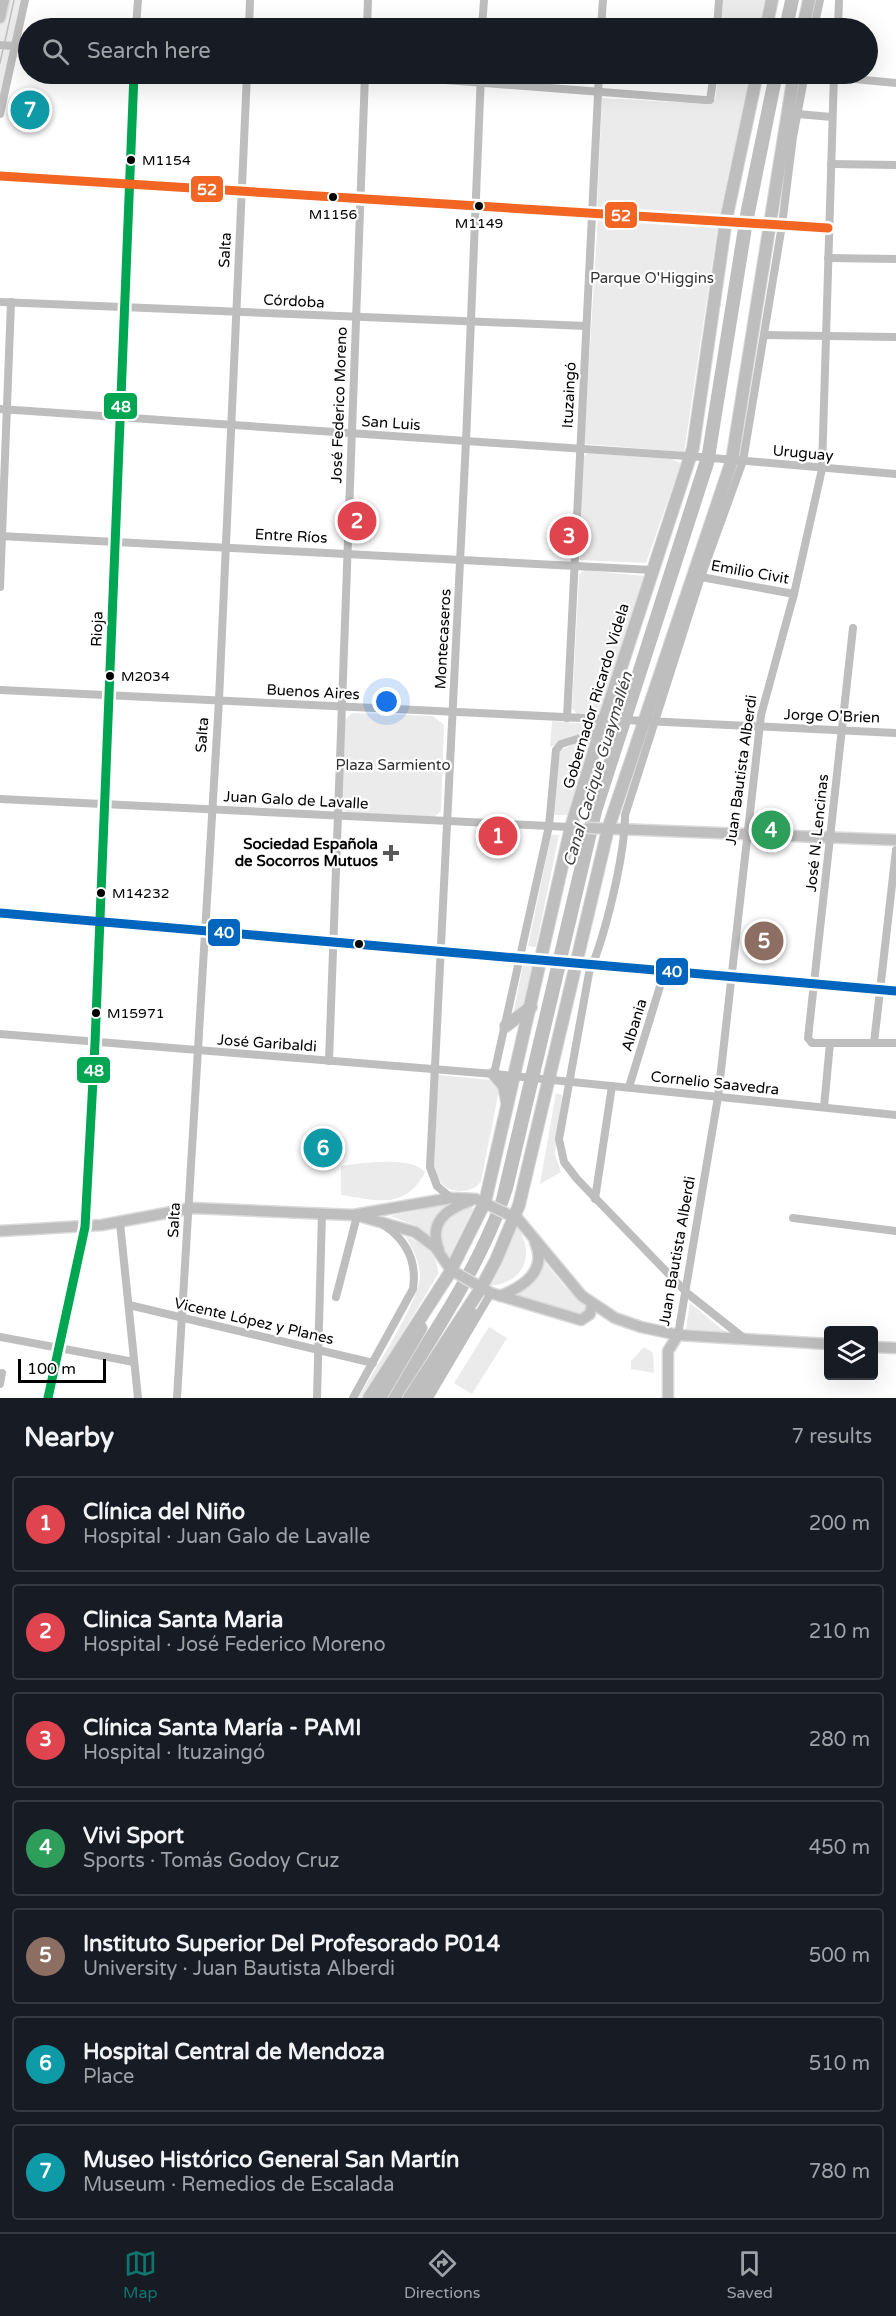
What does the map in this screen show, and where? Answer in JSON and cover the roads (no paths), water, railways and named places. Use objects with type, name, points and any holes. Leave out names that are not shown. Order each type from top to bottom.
[{"type":"highway","points":[[768,18],[772,0]]},
{"type":"highway","points":[[805,18],[809,0]]},
{"type":"highway","name":"Gobernador Ricardo Videla","points":[[409,1398],[474,1283],[496,1207],[507,1108],[532,1077],[590,828],[602,726],[652,570],[704,458],[741,221],[756,84]]},
{"type":"highway","name":"Gobernador Ricardo Videla","points":[[369,1398],[410,1332],[424,1315],[474,1283],[496,1207],[533,1154],[531,1007],[559,961],[590,828],[738,460],[777,224],[793,84]]},
{"type":"highway","points":[[506,1026],[531,1007]]},
{"type":"highway","points":[[494,1074],[504,1086],[507,1108]]},
{"type":"highway","name":"Gobernador Ricardo Videla","points":[[419,1398],[481,1295],[474,1283]]},
{"type":"highway","name":"Gobernador Ricardo Videla","points":[[380,1398],[419,1332],[424,1315]]},
{"type":"main road","points":[[0,18],[4,0]]},
{"type":"main road","points":[[590,828],[896,840]]},
{"type":"main road","points":[[355,1215],[451,1198],[496,1207],[529,1231],[572,1286],[592,1304],[609,1315],[641,1327],[678,1335],[824,1344]]},
{"type":"main road","points":[[443,1258],[436,1239],[441,1218],[452,1208],[496,1207]]},
{"type":"main road","points":[[0,1231],[120,1223],[188,1208],[355,1215],[415,1232],[430,1242],[443,1258],[474,1283],[581,1320],[590,1314],[592,1304]]},
{"type":"main road","points":[[474,1283],[516,1282],[527,1271],[532,1253],[529,1231]]},
{"type":"main road","name":"Juan Bautista Alberdi","points":[[668,1398],[668,1351],[678,1335]]},
{"type":"main road","points":[[878,1347],[896,1348]]},
{"type":"street","points":[[21,18],[25,0]]},
{"type":"street","points":[[137,18],[138,0]]},
{"type":"street","points":[[249,18],[250,0]]},
{"type":"street","points":[[367,18],[368,0]]},
{"type":"street","points":[[483,18],[484,0]]},
{"type":"street","points":[[602,18],[603,0]]},
{"type":"street","points":[[718,18],[719,0]]},
{"type":"street","points":[[816,18],[820,0]]},
{"type":"street","points":[[838,18],[839,0]]},
{"type":"street","points":[[0,114],[18,32]]},
{"type":"street","points":[[0,45],[18,46]]},
{"type":"street","points":[[878,81],[896,83]]},
{"type":"street","name":"Rioja","points":[[48,1398],[85,1227],[95,1043],[133,84]]},
{"type":"street","name":"Salta","points":[[177,1398],[195,1051],[219,700],[246,84]]},
{"type":"street","name":"José Federico Moreno","points":[[329,1061],[355,318],[366,84]]},
{"type":"street","name":"Montecaseros","points":[[451,1198],[437,1186],[430,1167],[433,1069],[448,821],[466,441],[480,84]]},
{"type":"street","points":[[527,84],[598,93],[705,100],[712,98],[713,84]]},
{"type":"street","name":"Ituzaingó","points":[[567,718],[598,84]]},
{"type":"street","points":[[745,1340],[687,1293],[595,1199],[570,1170],[560,1151],[559,1129],[589,974],[625,830],[634,721],[701,577],[738,460],[765,334],[777,224],[803,84]]},
{"type":"street","name":"Juan Bautista Alberdi","points":[[678,1335],[687,1293],[718,1097],[745,835],[759,727],[794,594],[822,469],[834,84]]},
{"type":"street","points":[[797,114],[832,117]]},
{"type":"street","points":[[831,164],[896,165]]},
{"type":"street","points":[[0,176],[828,228]]},
{"type":"street","points":[[828,258],[896,259]]},
{"type":"street","name":"Córdoba","points":[[0,302],[586,326]]},
{"type":"street","points":[[0,587],[4,410],[11,302]]},
{"type":"street","points":[[765,334],[896,337]]},
{"type":"street","name":"San Luis","points":[[4,410],[704,458]]},
{"type":"street","name":"Uruguay","points":[[704,458],[896,474]]},
{"type":"street","name":"Entre Ríos","points":[[2,536],[347,552],[652,570]]},
{"type":"street","name":"Emilio Civit","points":[[701,577],[794,594]]},
{"type":"street","name":"José N. Lencinas","points":[[830,1043],[810,1041],[814,984],[853,628]]},
{"type":"street","name":"Buenos Aires","points":[[0,690],[567,718],[602,726],[634,721]]},
{"type":"street","name":"Jorge O'Brien","points":[[634,721],[896,733]]},
{"type":"street","points":[[494,1074],[522,958],[549,826],[557,748],[602,726]]},
{"type":"street","name":"Juan Galo de Lavalle","points":[[0,800],[590,828]]},
{"type":"street","points":[[874,1043],[896,850]]},
{"type":"street","points":[[0,913],[333,943],[593,963],[896,992]]},
{"type":"street","name":"Albania","points":[[629,1087],[665,970]]},
{"type":"street","name":"José Garibaldi","points":[[0,1034],[532,1077]]},
{"type":"street","points":[[824,1107],[830,1043],[896,1043]]},
{"type":"street","name":"Cornelio Saavedra","points":[[532,1077],[896,1115]]},
{"type":"street","points":[[595,1199],[612,1086]]},
{"type":"street","points":[[317,1398],[322,1213]]},
{"type":"street","points":[[336,1297],[355,1215]]},
{"type":"street","points":[[793,1218],[896,1231]]},
{"type":"street","points":[[353,1398],[413,1289],[414,1269],[405,1243],[398,1235],[377,1221]]},
{"type":"street","points":[[120,1223],[138,1398]]},
{"type":"street","name":"Gobernador Ricardo Videla","points":[[429,1398],[474,1283]]},
{"type":"street","name":"Vicente López y Planes","points":[[129,1305],[373,1363]]},
{"type":"street","points":[[0,1337],[134,1362]]},
{"type":"street","points":[[0,1384],[2,1373]]},
{"type":"waterway","points":[[5,41],[14,0]]},
{"type":"waterway","points":[[0,63],[3,49]]},
{"type":"place","name":"Museo Histórico General San Martín","points":[[30,110]]},
{"type":"place","name":"M1154","points":[[131,160]]},
{"type":"place","name":"M1156","points":[[333,197]]},
{"type":"place","name":"M1149","points":[[479,206]]},
{"type":"place","name":"Clinica Santa Maria","points":[[357,521]]},
{"type":"place","name":"Clínica Santa María - PAMI","points":[[569,536]]},
{"type":"place","name":"M2034","points":[[110,676]]},
{"type":"place","name":"Vivi Sport","points":[[771,830]]},
{"type":"place","name":"Clínica del Niño","points":[[498,836]]},
{"type":"place","name":"Sociedad Española de Socorros Mutuos","points":[[391,853]]},
{"type":"place","name":"M14232","points":[[101,893]]},
{"type":"place","name":"Instituto Superior Del Profesorado P014","points":[[764,941]]},
{"type":"place","name":"M15971","points":[[96,1013]]},
{"type":"place","name":"Hospital Central de Mendoza","points":[[323,1148]]},
{"type":"park label","name":"Parque O'Higgins","points":[[652,278]]},
{"type":"park label","name":"Plaza Sarmiento","points":[[393,765]]},
{"type":"water label","name":"Canal Cacique Guaymallén","points":[[597,769]]}]
